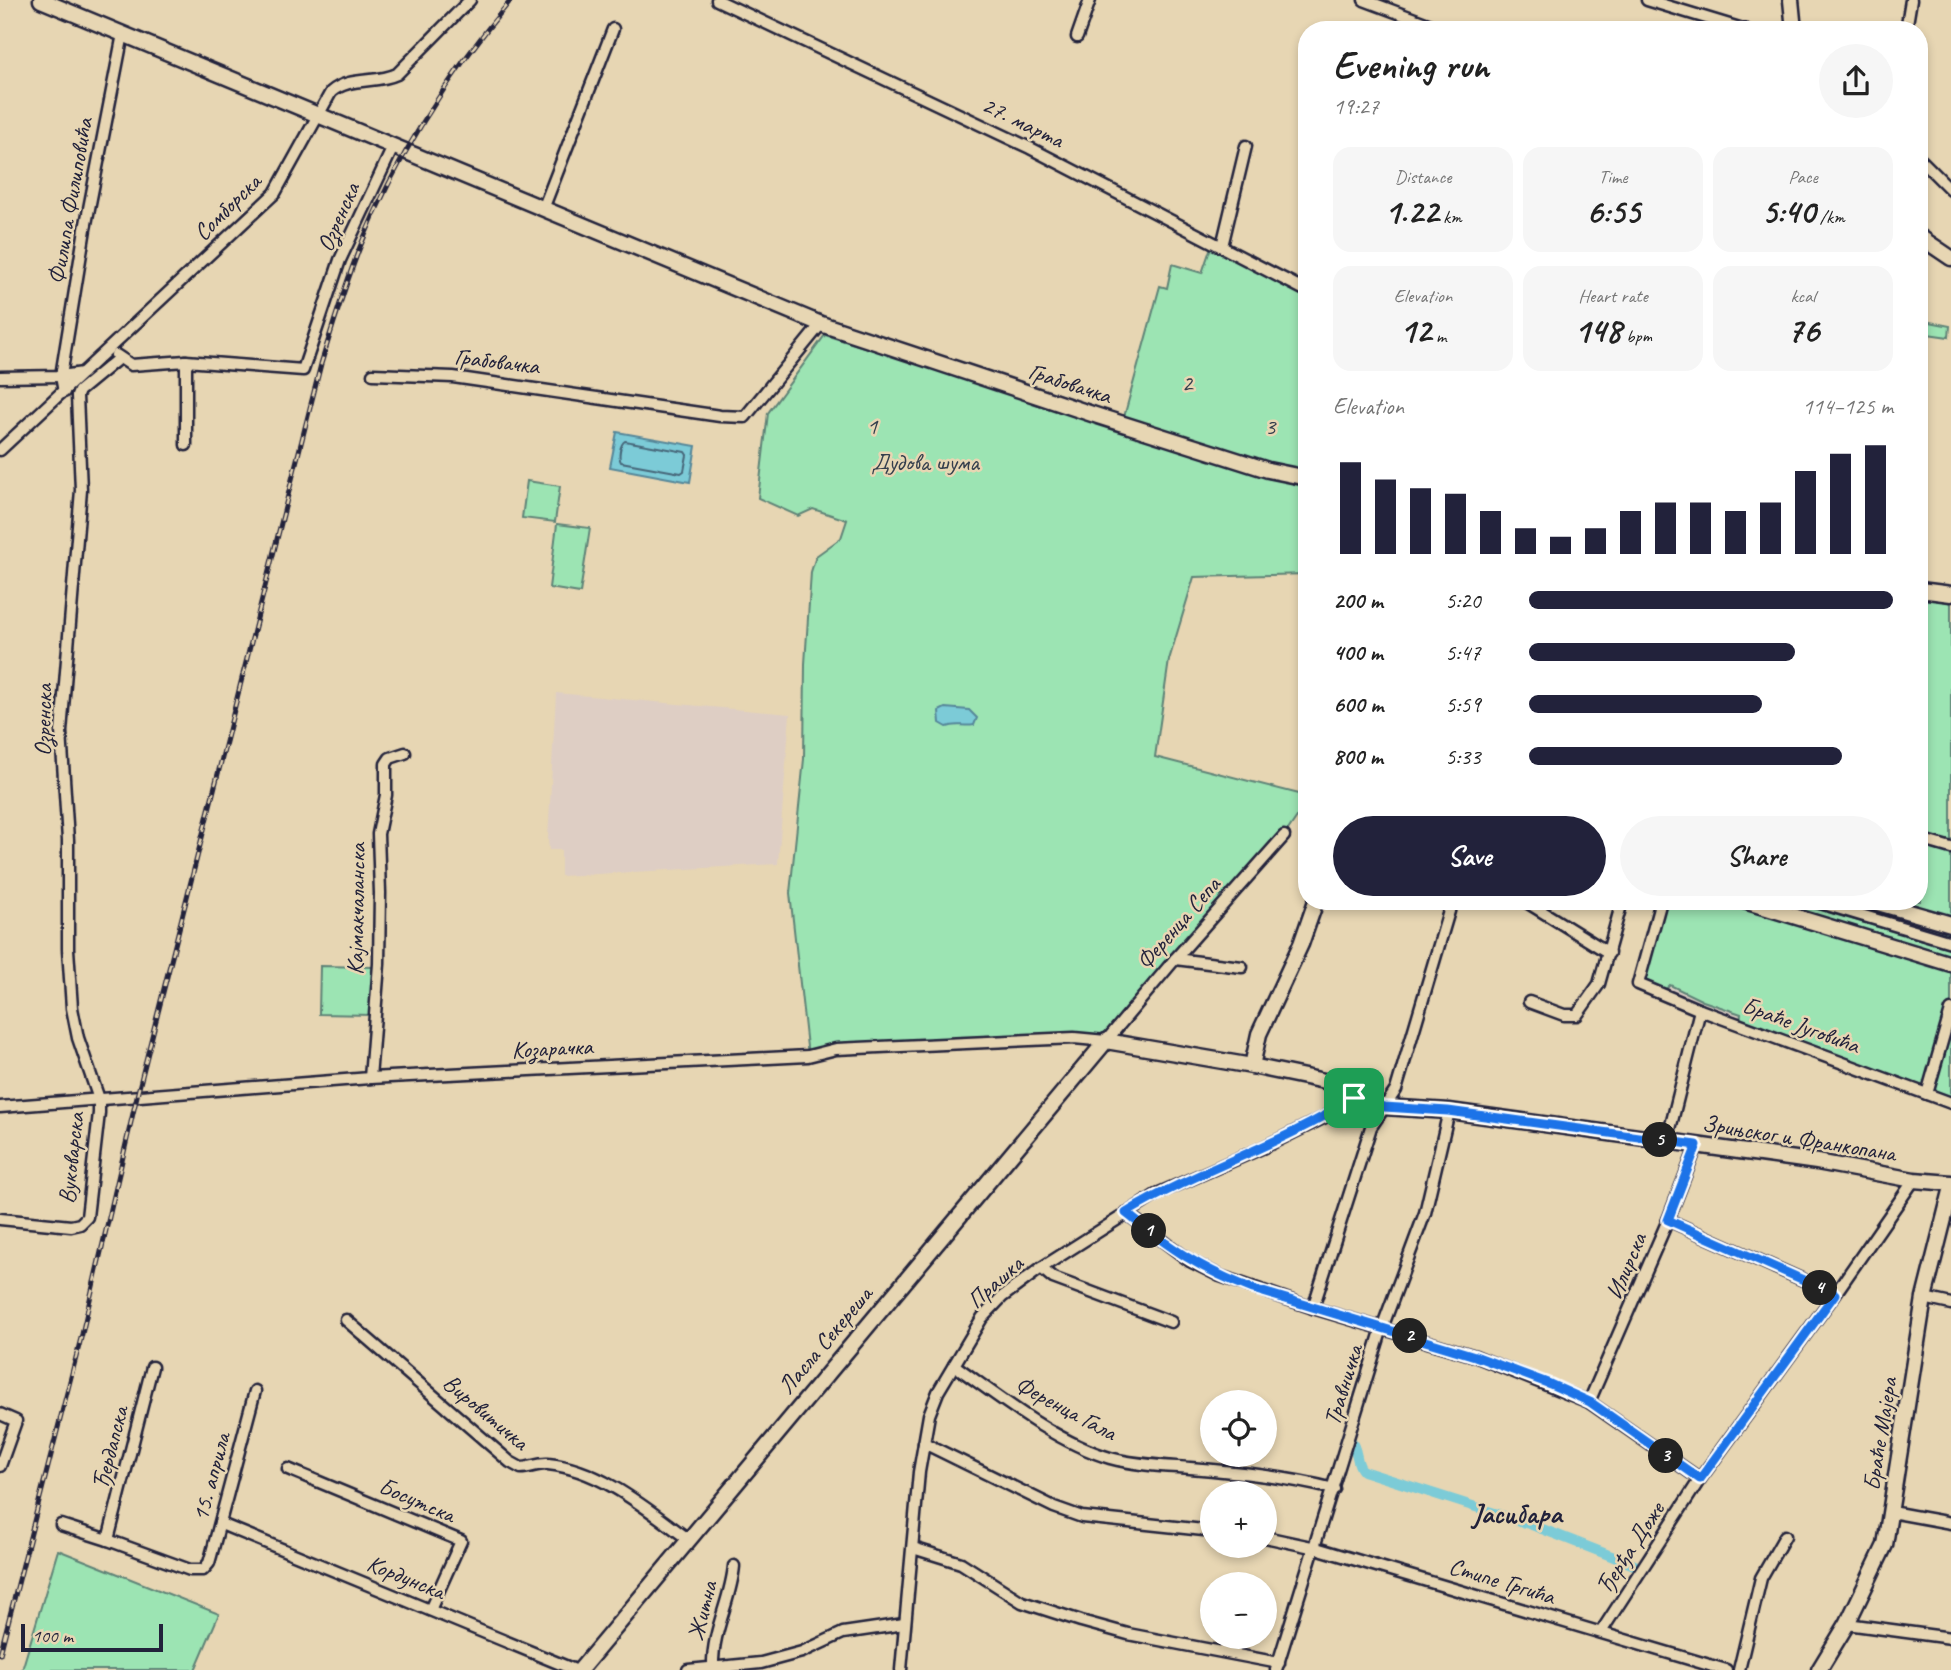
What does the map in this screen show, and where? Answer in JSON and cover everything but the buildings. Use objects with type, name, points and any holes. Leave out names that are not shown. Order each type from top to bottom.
[{"type":"street","name":"Грабовачка","points":[[41,0],[821,324],[1098,416],[1268,470],[1298,476]]},
{"type":"street","name":"Сомборска","points":[[0,450],[275,193],[328,95],[338,86],[397,74],[470,0]]},
{"type":"street","name":"27. марта","points":[[717,0],[1030,148],[1298,286]]},
{"type":"street","points":[[1077,37],[1090,0]]},
{"type":"street","points":[[1364,0],[1420,21]]},
{"type":"street","points":[[1647,0],[1716,21]]},
{"type":"street","points":[[1791,0],[1793,21]]},
{"type":"street","points":[[1908,21],[1911,0]]},
{"type":"street","points":[[543,209],[613,29]]},
{"type":"street","name":"Филипа Филиповића","points":[[61,376],[88,215],[123,34]]},
{"type":"street","name":"Озренска","points":[[99,1099],[78,1038],[72,1008],[68,949],[68,840],[61,732],[81,490],[77,396],[79,391],[119,358],[131,365],[186,361],[303,370],[340,260],[394,145]]},
{"type":"street","points":[[1222,246],[1246,146]]},
{"type":"street","points":[[1928,167],[1951,190]]},
{"type":"street","points":[[1928,242],[1951,258]]},
{"type":"street","name":"Грабовачка","points":[[373,374],[453,377],[720,416],[745,417],[821,324]]},
{"type":"street","points":[[111,348],[119,358]]},
{"type":"street","points":[[186,361],[186,444]]},
{"type":"street","points":[[0,377],[61,376],[85,372]]},
{"type":"street","points":[[61,376],[64,392]]},
{"type":"street","points":[[1928,591],[1951,594],[1951,585]]},
{"type":"street","name":"Кајмакчаланска","points":[[370,1078],[379,964],[378,834],[386,795],[386,764],[390,758],[405,753]]},
{"type":"street","name":"Ференца Сепа","points":[[1106,1041],[1284,836]]},
{"type":"street","points":[[1928,841],[1951,848]]},
{"type":"street","points":[[1252,1066],[1259,1034],[1301,944],[1313,910]]},
{"type":"street","points":[[1313,1308],[1370,1127],[1395,1090],[1449,910]]},
{"type":"street","points":[[1540,910],[1609,953]]},
{"type":"street","points":[[1529,1002],[1564,1015],[1577,1015],[1599,984],[1620,910]]},
{"type":"street","name":"Браће Југовића","points":[[1659,910],[1638,984],[1951,1104]]},
{"type":"street","points":[[1774,910],[1951,964]]},
{"type":"street","points":[[1844,910],[1951,942]]},
{"type":"street","points":[[1902,910],[1951,924]]},
{"type":"street","points":[[1175,959],[1242,968]]},
{"type":"street","points":[[1667,1141],[1700,1010]]},
{"type":"street","points":[[1927,1094],[1951,1010]]},
{"type":"street","name":"Козарачка","points":[[0,1107],[370,1078],[808,1056],[836,1049],[1074,1038],[1106,1041]]},
{"type":"street","name":"Зрињског и Франкопана","points":[[1106,1041],[1329,1082],[1354,1098],[1384,1107],[1448,1111],[1817,1162],[1914,1180],[1951,1183]]},
{"type":"street","name":"Ласла Секереша","points":[[580,1670],[1106,1041]]},
{"type":"street","name":"Прашка","points":[[901,1670],[924,1443],[933,1404],[982,1318],[1002,1297],[1041,1268],[1126,1213],[1160,1193],[1312,1123],[1354,1098]]},
{"type":"street","name":"Вуковарска","points":[[0,1219],[71,1226],[80,1224],[87,1217],[99,1099]]},
{"type":"street","name":"Травничка","points":[[1278,1666],[1382,1328],[1424,1213],[1448,1111]]},
{"type":"street","name":"Илирска","points":[[1590,1402],[1697,1145]]},
{"type":"street","name":"Ђерђа Доже","points":[[1601,1632],[1700,1479],[1835,1294],[1914,1180]]},
{"type":"street","name":"Браће Мајера","points":[[1819,1670],[1847,1624],[1885,1545],[1924,1297],[1951,1191]]},
{"type":"street","points":[[1126,1213],[1182,1255],[1220,1276],[1313,1308],[1475,1356],[1590,1402],[1700,1479]]},
{"type":"street","points":[[1668,1220],[1835,1294]]},
{"type":"street","points":[[1041,1268],[1053,1279],[1171,1322]]},
{"type":"street","points":[[1924,1297],[1951,1304]]},
{"type":"street","name":"Вировитичка","points":[[346,1320],[510,1462],[521,1468],[544,1464],[579,1472],[640,1504],[688,1539]]},
{"type":"street","name":"Ференца Гала","points":[[954,1365],[1051,1430],[1111,1458],[1144,1464],[1247,1474],[1334,1489]]},
{"type":"street","name":"Ђердапска","points":[[108,1540],[152,1367]]},
{"type":"street","name":"15. априла","points":[[108,1540],[190,1570],[202,1570],[209,1563],[255,1391]]},
{"type":"street","points":[[0,1414],[16,1421],[0,1466]]},
{"type":"street","points":[[924,1443],[1054,1507],[1082,1517],[1200,1530]]},
{"type":"street","name":"Босутска","points":[[288,1469],[461,1541],[430,1609]]},
{"type":"street","points":[[1891,1513],[1951,1523]]},
{"type":"street","name":"Кордунска","points":[[220,1524],[575,1670]]},
{"type":"street","points":[[61,1525],[108,1540]]},
{"type":"street","points":[[1739,1670],[1760,1578],[1785,1536]]},
{"type":"street","name":"Стипе Гргића","points":[[1277,1540],[1316,1548],[1726,1670]]},
{"type":"street","points":[[913,1548],[961,1563],[1022,1602],[1128,1634],[1278,1666]]},
{"type":"street","name":"Житна","points":[[713,1666],[713,1654],[732,1586],[734,1566]]},
{"type":"street","points":[[688,1670],[771,1660],[802,1652],[843,1633],[904,1624]]},
{"type":"street","points":[[1847,1624],[1951,1638]]},
{"type":"shaded area","points":[[556,693],[790,714],[778,864],[561,876],[561,850],[549,850],[548,839]]},
{"type":"shaded area","points":[[1669,985],[1703,1001],[1741,1014],[1740,1022],[1664,991]]},
{"type":"green space","points":[[1211,247],[1298,292],[1298,469],[1268,463],[1124,417],[1160,286],[1167,288],[1172,264],[1202,273]]},
{"type":"green space","points":[[1928,322],[1950,326],[1949,337],[1928,334]]},
{"type":"green space","points":[[825,335],[1298,480],[1298,574],[1194,577],[1169,660],[1155,757],[1298,794],[1298,815],[1284,836],[1106,1041],[966,1042],[808,1056],[790,893],[804,759],[805,664],[811,572],[816,556],[841,538],[847,520],[813,509],[798,516],[758,498],[768,413]]},
{"type":"green space","points":[[527,481],[560,486],[555,522],[522,518]]},
{"type":"green space","points":[[557,524],[590,528],[580,593],[549,588]]},
{"type":"green space","points":[[1928,594],[1951,596],[1951,917],[1927,910]]},
{"type":"green space","points":[[1661,910],[1748,910],[1951,971],[1951,1101],[1740,1022],[1741,1014],[1703,1001],[1670,985],[1664,991],[1641,982]]},
{"type":"green space","points":[[1787,910],[1821,910],[1951,948],[1951,960]]},
{"type":"green space","points":[[1866,910],[1893,910],[1951,927],[1951,935]]},
{"type":"green space","points":[[320,966],[373,967],[372,1015],[319,1014]]},
{"type":"green space","points":[[58,1550],[219,1614],[195,1670],[22,1670]]},
{"type":"water","points":[[617,432],[696,446],[690,482],[610,467]]},
{"type":"water","points":[[945,708],[969,710],[977,718],[974,725],[947,727],[940,723],[939,711]]},
{"type":"waterway","points":[[1349,1438],[1363,1471],[1532,1525],[1642,1568]]},
{"type":"railway","points":[[0,1654],[82,1334],[137,1096],[321,364],[360,247],[390,181],[445,87],[511,0]]},
{"type":"district","name":"Јасибара","points":[[1517,1513]]},
{"type":"route","points":[[1354,1098],[1384,1107],[1448,1111],[1697,1145],[1668,1220],[1835,1294],[1700,1479],[1590,1402],[1475,1356],[1313,1308],[1220,1276],[1190,1261],[1126,1213],[1160,1193],[1325,1117],[1354,1098]]},
{"type":"park label","name":"2","points":[[1187,383]]},
{"type":"park label","name":"1","points":[[872,426]]},
{"type":"park label","name":"3","points":[[1270,426]]},
{"type":"park label","name":"Дудова шума","points":[[925,462]]}]
